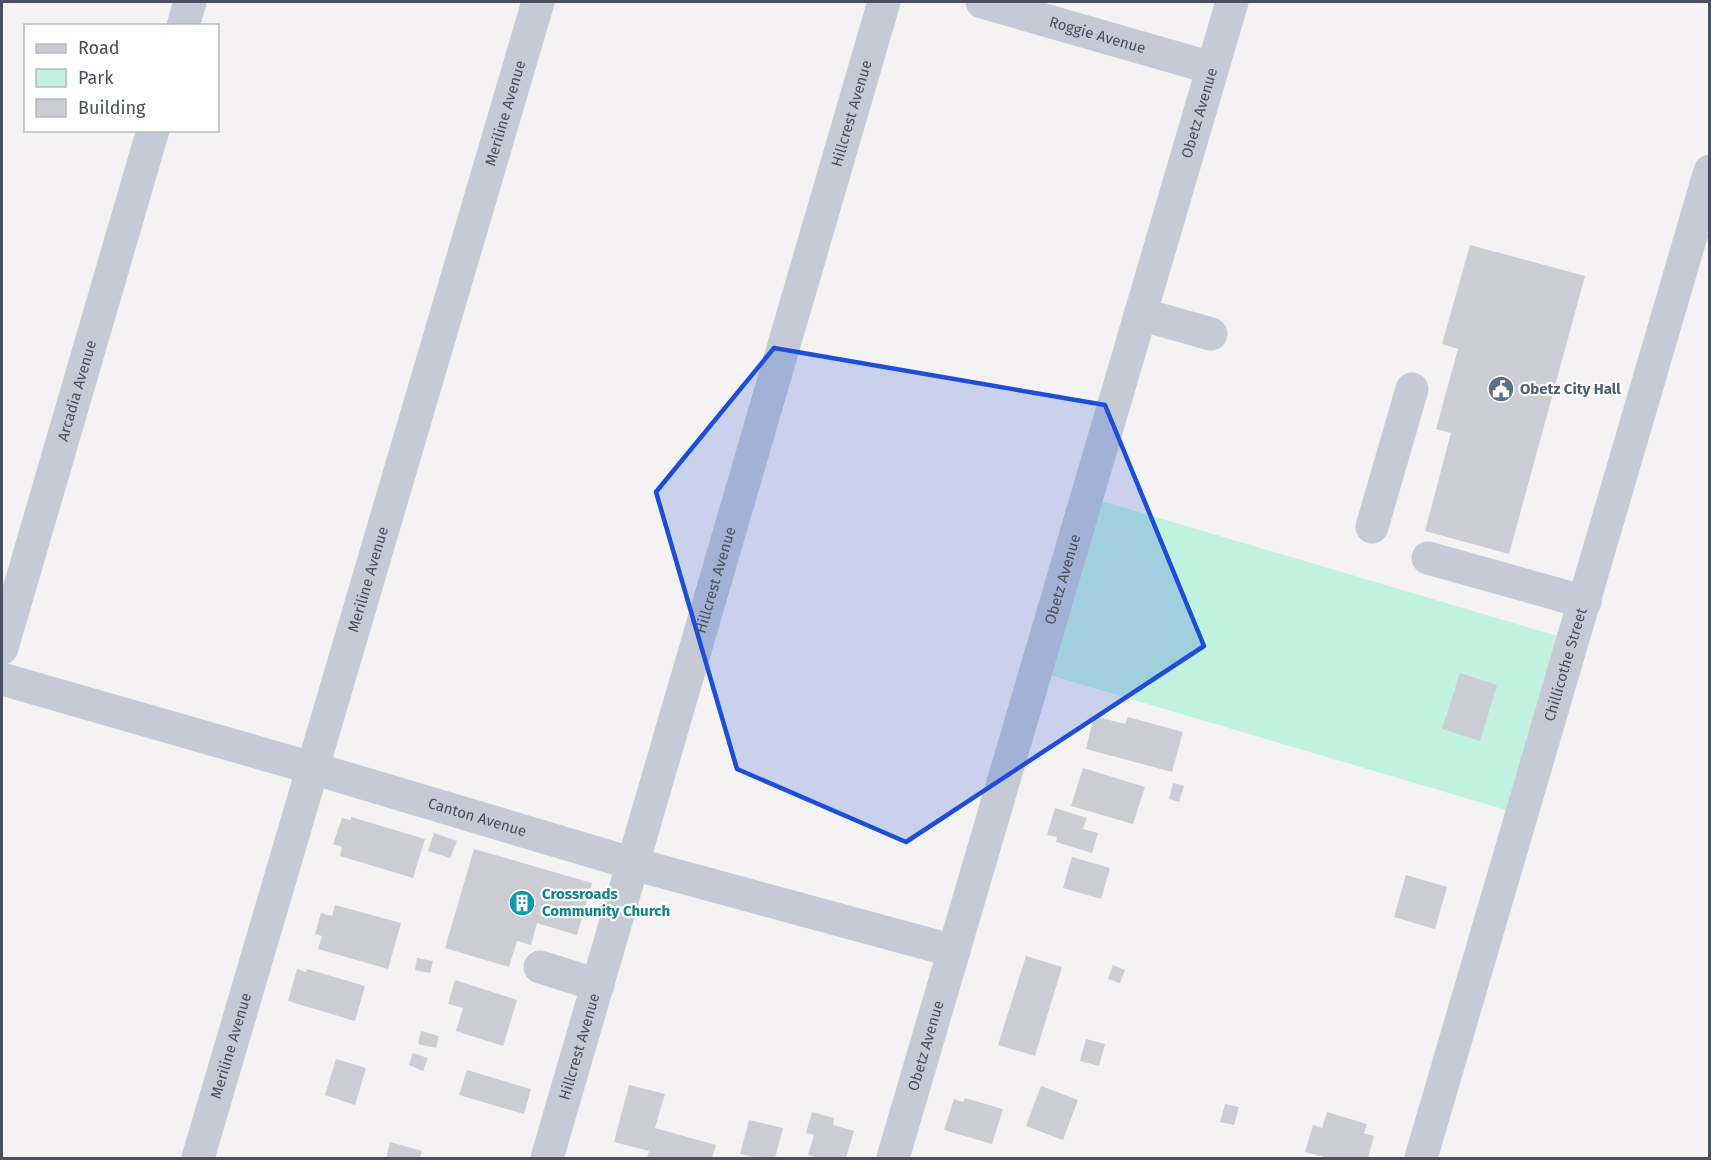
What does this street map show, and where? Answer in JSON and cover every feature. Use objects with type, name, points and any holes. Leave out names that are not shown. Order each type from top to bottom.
[{"type":"street","points":[[184,24],[190,2]]},
{"type":"street","name":"Meriline Avenue","points":[[198,1158],[538,2]]},
{"type":"street","name":"Hillcrest Avenue","points":[[547,1158],[884,2]]},
{"type":"street","name":"Roggie Avenue","points":[[982,2],[1212,68]]},
{"type":"street","name":"Obetz Avenue","points":[[893,1158],[1232,2]]},
{"type":"street","name":"Arcadia Avenue","points":[[2,648],[152,132]]},
{"type":"street","name":"Chillicothe Street","points":[[1421,1158],[1710,171]]},
{"type":"street","points":[[1140,314],[1211,334]]},
{"type":"street","points":[[1372,527],[1412,389]]},
{"type":"street","points":[[1428,558],[1585,602]]},
{"type":"street","name":"Canton Avenue","points":[[2,680],[312,768],[634,864],[954,951]]},
{"type":"street","points":[[540,967],[598,985]]},
{"type":"highlighted area","points":[[774,348],[1105,405],[1204,646],[906,842],[737,769],[656,492]]},
{"type":"green space","points":[[1102,501],[1557,636],[1506,810],[1050,675]]},
{"type":"building","name":"Obetz City Hall","points":[[1470,245],[1585,276],[1509,554],[1425,531],[1451,433],[1436,429],[1458,349],[1442,344]]},
{"type":"building","points":[[1460,673],[1497,685],[1480,741],[1442,729]]},
{"type":"building","points":[[1094,716],[1125,724],[1128,717],[1183,732],[1172,772],[1086,749]]},
{"type":"building","points":[[1083,768],[1145,787],[1133,824],[1071,806]]},
{"type":"building","points":[[1173,783],[1184,786],[1179,802],[1169,799]]},
{"type":"building","points":[[1055,808],[1087,818],[1083,829],[1098,833],[1092,853],[1056,842],[1057,837],[1047,835]]},
{"type":"building","points":[[351,817],[425,839],[413,878],[340,856],[342,847],[333,844],[342,818],[351,820]]},
{"type":"building","points":[[434,833],[457,841],[450,858],[428,851]]},
{"type":"building","name":"Crossroads Community Church","points":[[474,849],[592,883],[577,935],[537,923],[531,945],[517,941],[509,967],[445,948]]},
{"type":"building","points":[[1072,857],[1110,868],[1101,899],[1063,888]]},
{"type":"building","points":[[1406,875],[1447,887],[1435,929],[1394,917]]},
{"type":"building","points":[[335,905],[401,923],[388,969],[318,949],[322,936],[315,934],[321,913],[332,916]]},
{"type":"building","points":[[1026,956],[1062,967],[1035,1056],[998,1045]]},
{"type":"building","points":[[417,958],[433,961],[430,973],[415,970]]},
{"type":"building","points":[[1113,965],[1125,970],[1120,983],[1108,979]]},
{"type":"building","points":[[297,969],[306,972],[307,969],[365,986],[355,1021],[288,1001]]},
{"type":"building","points":[[455,980],[517,1000],[503,1046],[456,1031],[463,1008],[448,1004]]},
{"type":"building","points":[[421,1031],[439,1036],[436,1048],[418,1044]]},
{"type":"building","points":[[1086,1039],[1105,1044],[1099,1066],[1080,1061]]},
{"type":"building","points":[[413,1053],[428,1058],[423,1071],[409,1065]]},
{"type":"building","points":[[336,1059],[366,1068],[355,1105],[325,1095]]},
{"type":"building","points":[[467,1070],[531,1089],[524,1114],[459,1095]]},
{"type":"building","points":[[629,1085],[665,1094],[655,1128],[716,1145],[712,1158],[647,1158],[649,1151],[614,1142]]},
{"type":"building","points":[[1041,1086],[1078,1100],[1063,1140],[1026,1126]]},
{"type":"building","points":[[965,1098],[1003,1109],[992,1144],[944,1130],[954,1099],[963,1102]]},
{"type":"building","points":[[1225,1104],[1239,1107],[1234,1125],[1220,1122]]},
{"type":"building","points":[[812,1112],[834,1118],[833,1125],[854,1131],[846,1158],[819,1158],[808,1155],[814,1135],[806,1133]]},
{"type":"building","points":[[1327,1112],[1367,1124],[1364,1133],[1374,1136],[1368,1158],[1328,1158],[1305,1152],[1313,1125],[1322,1128]]},
{"type":"building","points":[[749,1120],[783,1128],[775,1158],[759,1158],[740,1154]]},
{"type":"building","points":[[390,1142],[422,1151],[420,1158],[386,1158]]},
{"type":"place","name":"Obetz City Hall","points":[[1501,389]]},
{"type":"place","name":"Crossroads Community Church","points":[[522,903]]}]
